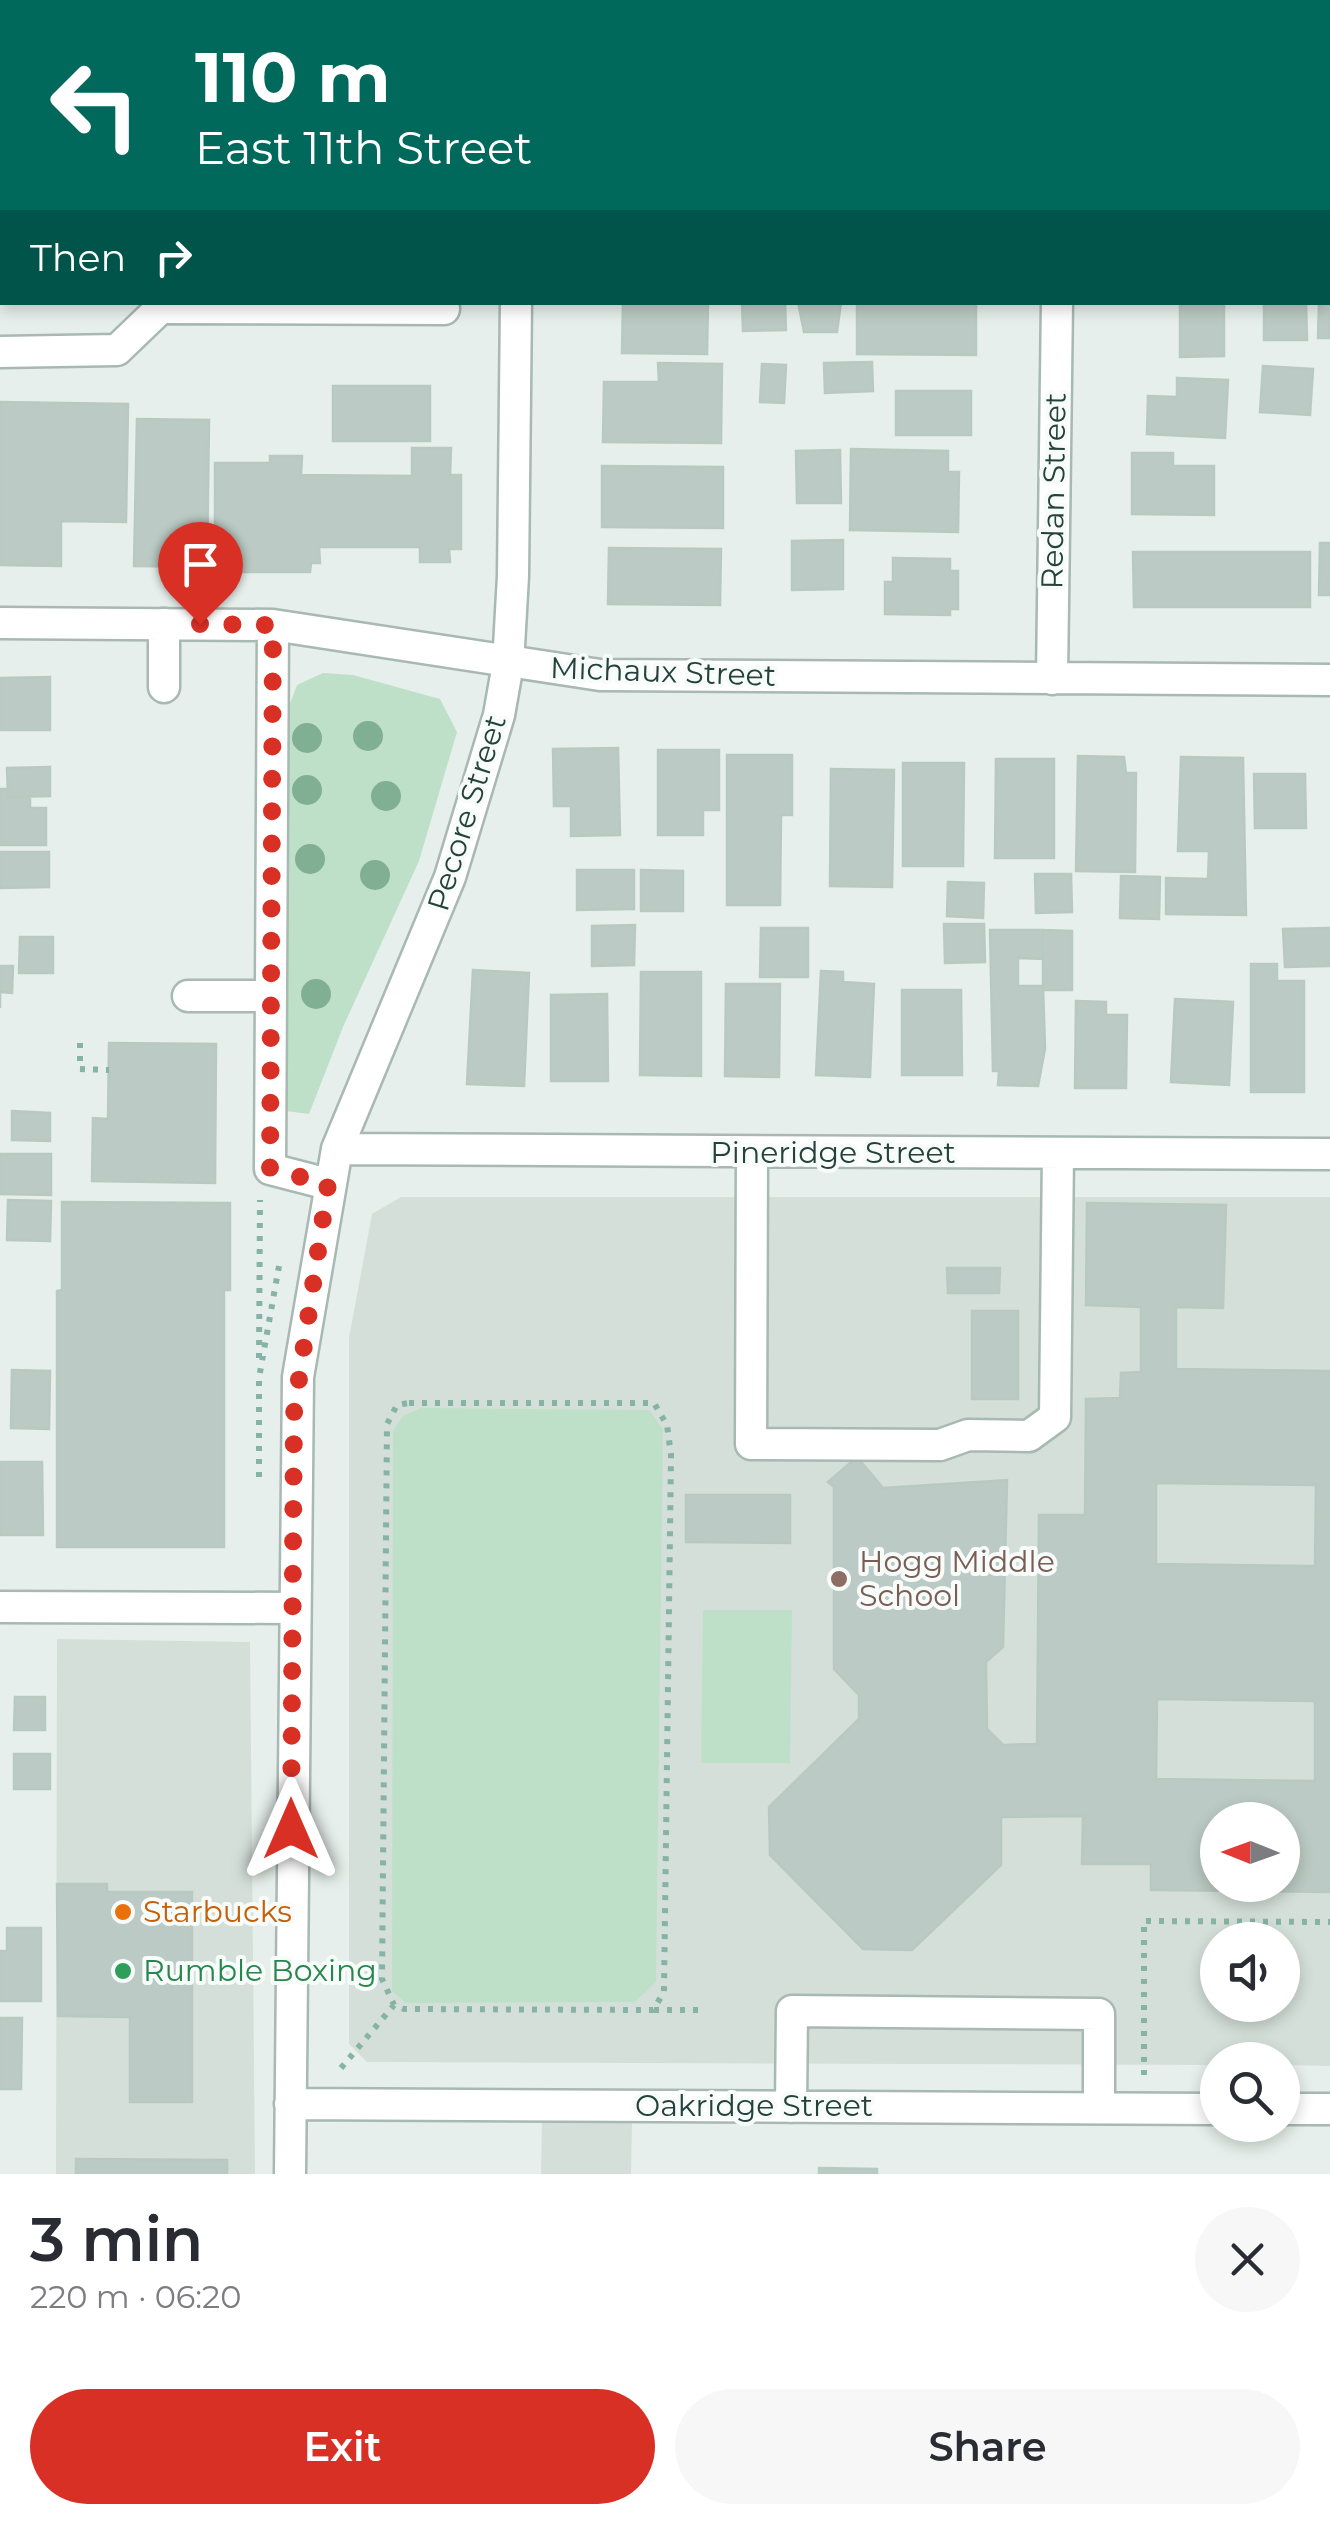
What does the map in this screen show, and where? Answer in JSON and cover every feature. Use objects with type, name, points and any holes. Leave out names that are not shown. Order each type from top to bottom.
[{"type":"street","points":[[0,352],[117,350],[167,305],[444,309]]},
{"type":"street","name":"Pecore Street","points":[[290,2174],[294,1413],[328,1184],[337,1149],[468,830],[508,664],[516,305]]},
{"type":"street","name":"Redan Street","points":[[1052,679],[1056,305]]},
{"type":"street","name":"Michaux Street","points":[[0,623],[273,625],[508,664],[600,674],[1330,680]]},
{"type":"street","points":[[164,624],[164,687]]},
{"type":"street","points":[[273,625],[270,1169],[328,1184]]},
{"type":"street","points":[[188,996],[271,996]]},
{"type":"street","name":"Pineridge Street","points":[[337,1149],[1330,1154]]},
{"type":"street","points":[[752,1153],[751,1444],[940,1444],[968,1435],[1028,1436],[1055,1416],[1058,1153]]},
{"type":"street","points":[[0,1607],[292,1608]]},
{"type":"street","points":[[791,2106],[792,2012],[1099,2014],[1099,2108]]},
{"type":"street","name":"Oakridge Street","points":[[290,2104],[1200,2108]]},
{"type":"street","points":[[1300,2109],[1330,2109]]},
{"type":"path","points":[[80,1043],[80,1069],[108,1070]]},
{"type":"path","points":[[260,1378],[260,1176],[270,1169]]},
{"type":"path","points":[[652,2010],[664,1992],[670,1456],[666,1426],[654,1404],[397,1404],[390,1413],[382,1979],[394,2004],[404,2009],[652,2010],[699,2010]]},
{"type":"path","points":[[1144,2108],[1144,1922],[1330,1922]]},
{"type":"path","points":[[341,2068],[394,2004]]},
{"type":"shaded area","name":"Hogg Middle School","points":[[401,1197],[1330,1197],[1330,2066],[1300,2065],[1300,2042],[1200,2042],[1200,2065],[367,2062],[349,2044],[349,1338],[372,1214]]},
{"type":"shaded area","points":[[57,1639],[250,1642],[255,2174],[56,2174]]},
{"type":"shaded area","points":[[542,2120],[632,2121],[631,2174],[541,2174]]},
{"type":"green space","points":[[323,673],[353,675],[440,699],[457,732],[419,861],[343,1027],[309,1114],[286,1111],[287,712],[297,685]]},
{"type":"green space","points":[[421,1408],[649,1410],[663,1429],[656,1982],[635,2002],[406,2003],[392,1991],[393,1431],[403,1416]]},
{"type":"green space","points":[[703,1610],[792,1610],[790,1763],[701,1763]]},
{"type":"building","points":[[623,305],[708,305],[707,354],[622,353]]},
{"type":"building","points":[[742,305],[785,305],[786,330],[743,331]]},
{"type":"building","points":[[799,305],[841,305],[837,332],[804,332]]},
{"type":"building","points":[[857,305],[976,305],[976,355],[857,354]]},
{"type":"building","points":[[1180,305],[1224,305],[1224,356],[1180,357]]},
{"type":"building","points":[[1264,305],[1306,305],[1307,340],[1264,340]]},
{"type":"building","points":[[1319,305],[1329,305],[1330,338],[1318,338]]},
{"type":"building","points":[[872,362],[873,391],[825,393],[824,363]]},
{"type":"building","points":[[658,363],[722,364],[721,443],[603,442],[604,382],[659,382]]},
{"type":"building","points":[[762,364],[786,365],[784,403],[760,402]]},
{"type":"building","points":[[1263,366],[1313,369],[1310,415],[1260,412]]},
{"type":"building","points":[[1177,378],[1228,380],[1225,438],[1147,434],[1148,396],[1177,397]]},
{"type":"building","points":[[333,386],[430,386],[430,441],[333,441]]},
{"type":"building","points":[[896,391],[971,391],[971,435],[896,435]]},
{"type":"building","points":[[0,402],[128,404],[126,522],[61,521],[61,566],[0,565]]},
{"type":"building","points":[[137,419],[209,420],[207,567],[134,566]]},
{"type":"building","points":[[412,448],[451,448],[450,475],[461,475],[461,549],[449,549],[450,562],[420,562],[420,547],[319,547],[320,563],[311,563],[310,572],[215,572],[215,463],[270,463],[270,456],[302,456],[301,475],[412,476]]},
{"type":"building","points":[[851,449],[948,451],[948,472],[959,472],[958,532],[850,530]]},
{"type":"building","points":[[840,450],[841,503],[797,503],[796,451]]},
{"type":"building","points":[[1132,453],[1173,453],[1173,466],[1214,466],[1214,515],[1132,514]]},
{"type":"building","points":[[602,466],[723,467],[723,528],[602,527]]},
{"type":"building","points":[[843,540],[843,589],[792,590],[792,541]]},
{"type":"building","points":[[1320,543],[1330,543],[1330,595],[1319,595]]},
{"type":"building","points":[[609,548],[721,549],[720,605],[608,604]]},
{"type":"building","points":[[1133,552],[1310,552],[1310,607],[1134,607]]},
{"type":"building","points":[[893,558],[950,559],[950,571],[958,571],[958,609],[950,609],[950,615],[885,614],[885,582],[893,582]]},
{"type":"building","points":[[50,677],[50,730],[0,730],[0,678]]},
{"type":"building","points":[[618,748],[620,835],[571,836],[571,806],[554,806],[553,749]]},
{"type":"building","points":[[658,750],[719,750],[719,810],[703,810],[703,835],[658,835]]},
{"type":"building","points":[[727,755],[792,755],[792,815],[781,815],[780,905],[727,905]]},
{"type":"building","points":[[1078,756],[1124,757],[1126,773],[1136,773],[1135,872],[1076,871]]},
{"type":"building","points":[[1181,757],[1243,758],[1246,915],[1166,914],[1166,878],[1208,879],[1209,851],[1178,851]]},
{"type":"building","points":[[996,759],[1054,759],[1054,858],[995,858]]},
{"type":"building","points":[[903,763],[964,763],[963,866],[903,866]]},
{"type":"building","points":[[50,767],[50,796],[8,797],[7,768]]},
{"type":"building","points":[[831,769],[894,770],[892,887],[830,886]]},
{"type":"building","points":[[1254,774],[1305,774],[1306,828],[1255,828]]},
{"type":"building","points":[[0,789],[8,789],[8,797],[30,796],[30,808],[46,808],[46,845],[0,845]]},
{"type":"building","points":[[0,852],[49,852],[49,887],[0,888]]},
{"type":"building","points":[[577,870],[634,870],[634,909],[577,910]]},
{"type":"building","points":[[641,870],[683,871],[683,911],[641,911]]},
{"type":"building","points":[[1035,874],[1071,874],[1072,912],[1036,913]]},
{"type":"building","points":[[1121,876],[1160,877],[1159,919],[1120,918]]},
{"type":"building","points":[[948,882],[984,883],[983,918],[947,916]]},
{"type":"building","points":[[944,924],[984,924],[985,962],[945,963]]},
{"type":"building","points":[[635,925],[634,965],[592,966],[592,926]]},
{"type":"building","points":[[761,928],[808,928],[808,977],[760,977]]},
{"type":"building","points":[[1330,928],[1330,966],[1285,967],[1283,929]]},
{"type":"building","points":[[990,930],[1043,930],[1043,959],[1018,958],[1018,986],[1043,986],[1045,1049],[1038,1086],[998,1085],[999,1071],[993,1071]]},
{"type":"building","points":[[1043,930],[1072,931],[1072,990],[1043,990]]},
{"type":"building","points":[[20,937],[53,937],[53,973],[19,973]]},
{"type":"building","points":[[1251,964],[1277,964],[1277,981],[1304,981],[1304,1092],[1251,1092]]},
{"type":"building","points":[[0,966],[13,966],[12,993],[0,992]]},
{"type":"building","points":[[473,970],[529,973],[524,1086],[467,1084]]},
{"type":"building","points":[[821,971],[843,972],[843,982],[874,984],[870,1077],[816,1075]]},
{"type":"building","points":[[641,972],[701,972],[701,1076],[640,1075]]},
{"type":"building","points":[[726,984],[780,984],[779,1077],[725,1076]]},
{"type":"building","points":[[902,990],[961,990],[962,1075],[902,1075]]},
{"type":"building","points":[[607,994],[608,1081],[551,1081],[551,995]]},
{"type":"building","points":[[1175,999],[1233,1002],[1229,1085],[1171,1082]]},
{"type":"building","points":[[1076,1001],[1106,1002],[1106,1015],[1127,1015],[1126,1088],[1075,1088]]},
{"type":"building","points":[[109,1043],[216,1044],[215,1183],[92,1181],[93,1118],[108,1119]]},
{"type":"building","points":[[12,1111],[50,1113],[50,1141],[12,1140]]},
{"type":"building","points":[[0,1154],[51,1154],[51,1195],[0,1194]]},
{"type":"building","points":[[8,1200],[51,1201],[50,1241],[7,1240]]},
{"type":"building","points":[[62,1202],[230,1203],[230,1290],[224,1290],[224,1547],[57,1547],[57,1291],[62,1290]]},
{"type":"building","points":[[1087,1203],[1226,1205],[1223,1308],[1176,1307],[1176,1369],[1330,1371],[1330,1892],[1300,1892],[1300,1802],[1200,1802],[1200,1891],[1151,1890],[1151,1864],[1082,1864],[1083,1816],[1001,1817],[1001,1865],[912,1950],[863,1949],[770,1855],[769,1807],[859,1719],[859,1695],[834,1669],[834,1487],[828,1482],[857,1457],[883,1488],[1007,1480],[1003,1647],[986,1662],[987,1729],[1003,1745],[1037,1744],[1039,1515],[1085,1515],[1086,1399],[1120,1398],[1121,1373],[1141,1372],[1141,1307],[1086,1305]],"holes":[[[1156,1483],[1316,1485],[1315,1566],[1156,1564]],[[1157,1699],[1315,1701],[1315,1781],[1156,1779]]]},
{"type":"building","points":[[947,1268],[1000,1268],[999,1293],[948,1293]]},
{"type":"building","points":[[972,1311],[1018,1311],[1018,1399],[972,1399]]},
{"type":"building","points":[[12,1370],[50,1371],[49,1429],[11,1428]]},
{"type":"building","points":[[0,1462],[42,1462],[43,1535],[0,1535]]},
{"type":"building","points":[[686,1495],[790,1495],[790,1543],[686,1542]]},
{"type":"building","points":[[15,1697],[45,1697],[45,1730],[14,1730]]},
{"type":"building","points":[[14,1754],[50,1754],[50,1789],[14,1789]]},
{"type":"building","points":[[57,1884],[107,1884],[107,1892],[192,1892],[192,2102],[130,2102],[130,2017],[58,2016]]},
{"type":"building","points":[[7,1928],[41,1928],[41,2001],[0,2001],[0,1951],[7,1951]]},
{"type":"building","points":[[0,2018],[22,2018],[21,2089],[0,2089]]},
{"type":"building","points":[[76,2159],[227,2160],[227,2174],[76,2174]]},
{"type":"building","points":[[819,2168],[877,2169],[877,2174],[819,2174]]},
{"type":"place","name":"Hogg Middle School","points":[[839,1579]]},
{"type":"place","name":"Starbucks","points":[[123,1912]]},
{"type":"place","name":"Rumble Boxing","points":[[123,1971]]},
{"type":"route","points":[[200,624],[273,625],[270,1169],[328,1184],[294,1413],[291,1829]]}]
